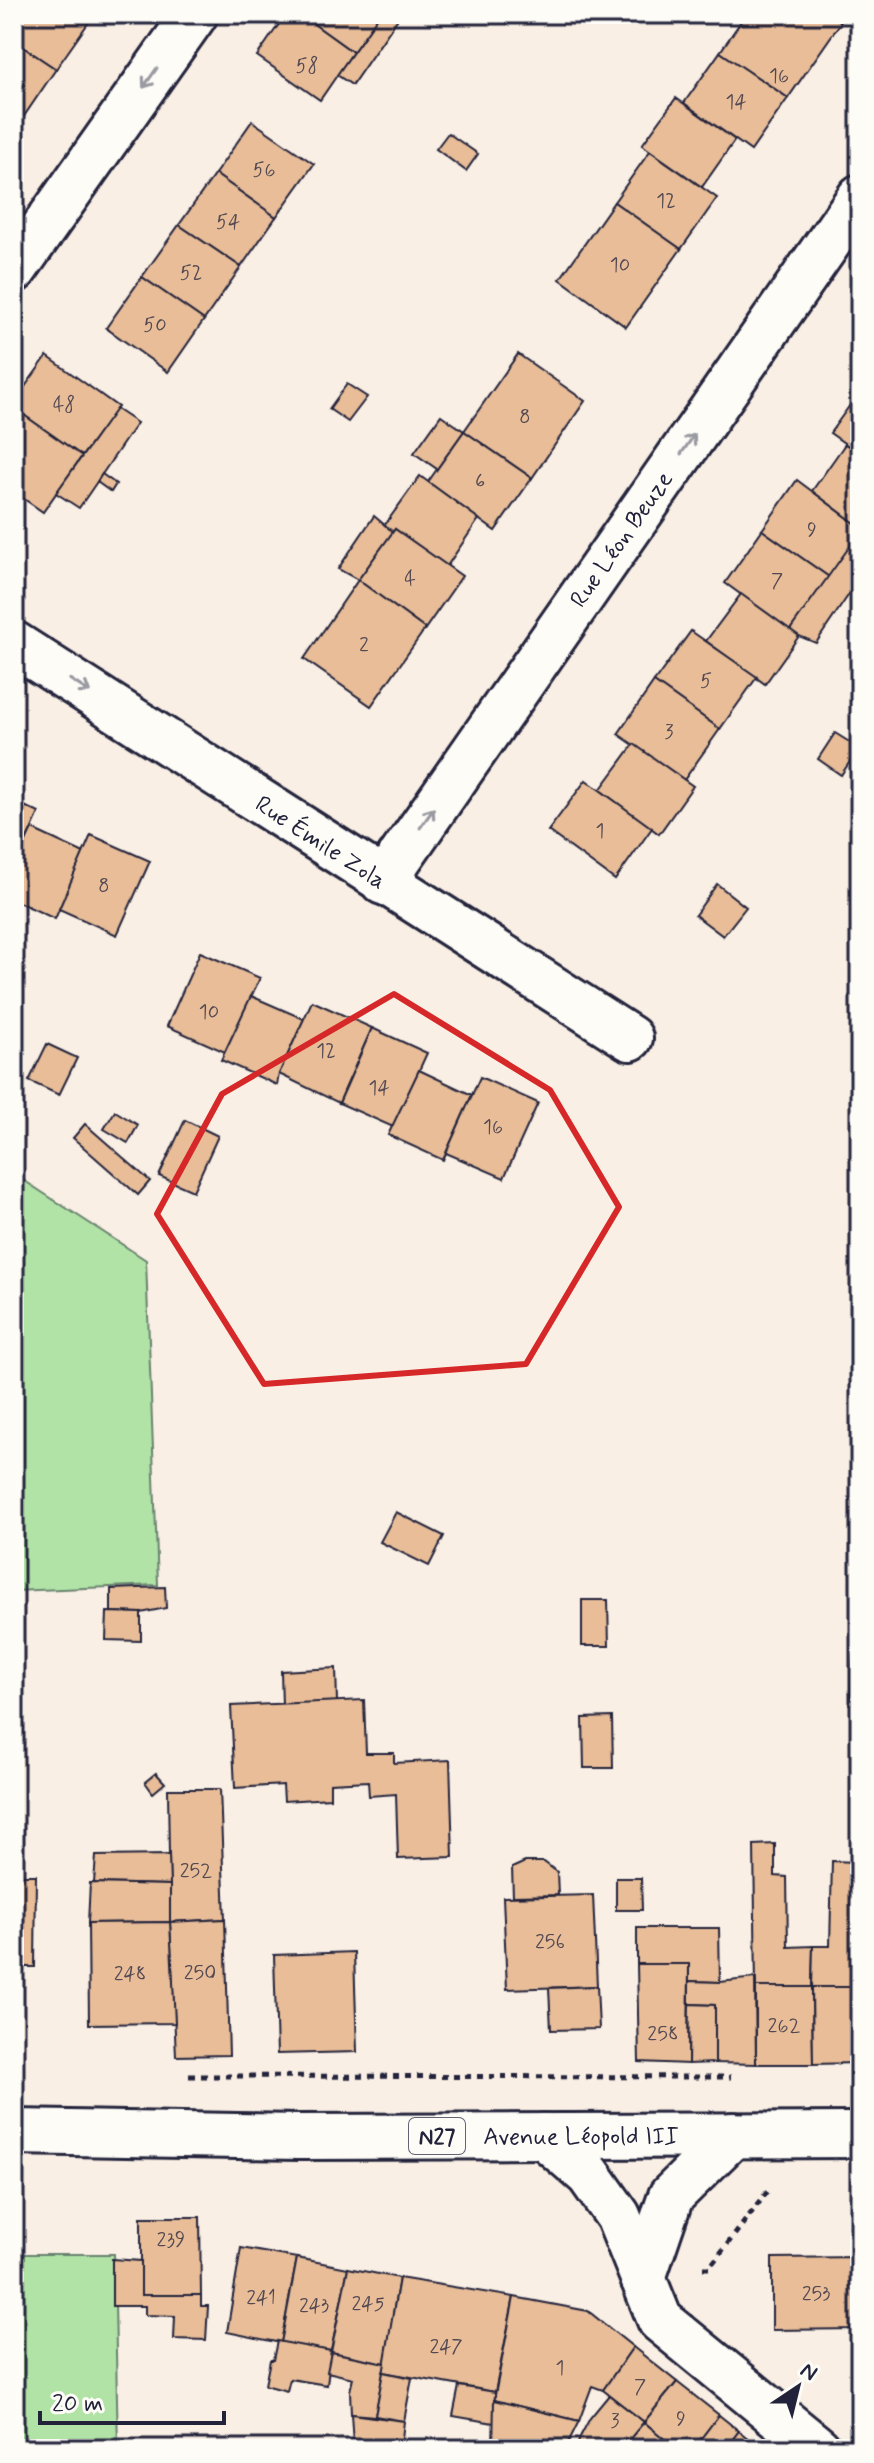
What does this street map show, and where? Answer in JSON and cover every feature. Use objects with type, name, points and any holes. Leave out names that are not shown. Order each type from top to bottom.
[{"type":"street","points":[[14,270],[195,14]]},
{"type":"street","name":"Rue Léon Beuze","points":[[383,882],[860,197]]},
{"type":"street","name":"Rue Émile Zola","points":[[14,644],[630,1038]]},
{"type":"street","name":"Avenue Léopold III","points":[[14,2132],[298,2137],[860,2135]]},
{"type":"street","points":[[643,2278],[671,2196],[733,2135]]},
{"type":"street","points":[[544,2136],[589,2175],[618,2216],[660,2320],[818,2449]]},
{"type":"path","points":[[184,2076],[734,2077]]},
{"type":"path","points":[[643,2278],[709,2268],[768,2191],[780,2189]]},
{"type":"highlighted area","points":[[394,994],[550,1090],[619,1207],[526,1364],[264,1384],[157,1214],[222,1094]]},
{"type":"green space","points":[[14,1174],[146,1260],[158,1585],[14,1591]]},
{"type":"green space","points":[[14,2254],[114,2254],[118,2449],[14,2449]]},
{"type":"building","points":[[14,14],[84,14],[91,19],[56,69],[14,41]]},
{"type":"building","points":[[286,14],[300,14],[353,52],[320,100],[257,56]]},
{"type":"building","points":[[300,14],[380,14],[353,52]]},
{"type":"building","points":[[380,14],[401,14],[352,85],[337,75]]},
{"type":"building","points":[[746,14],[830,14],[841,22],[788,98],[720,52]]},
{"type":"building","points":[[14,41],[56,69],[20,122],[14,118]]},
{"type":"building","points":[[720,52],[788,98],[751,151],[684,103]]},
{"type":"building","points":[[676,98],[735,140],[702,187],[642,145]]},
{"type":"building","points":[[252,121],[314,164],[276,217],[215,174]]},
{"type":"building","points":[[448,133],[478,154],[466,171],[436,149]]},
{"type":"building","points":[[650,151],[717,198],[681,249],[614,202]]},
{"type":"building","points":[[215,174],[276,217],[241,267],[179,225]]},
{"type":"building","points":[[614,202],[681,249],[626,327],[560,279]]},
{"type":"building","points":[[179,225],[241,267],[204,320],[142,277]]},
{"type":"building","points":[[142,277],[204,320],[168,372],[106,328]]},
{"type":"building","points":[[518,354],[585,401],[532,478],[464,431]]},
{"type":"building","points":[[47,356],[118,407],[82,456],[14,408],[14,402]]},
{"type":"building","points":[[347,384],[367,397],[348,422],[329,409]]},
{"type":"building","points":[[860,391],[860,454],[830,433]]},
{"type":"building","points":[[14,408],[82,456],[43,512],[14,492]]},
{"type":"building","points":[[116,409],[137,423],[79,508],[56,493]]},
{"type":"building","points":[[441,415],[464,431],[437,469],[414,453]]},
{"type":"building","points":[[464,431],[532,478],[495,531],[428,482]]},
{"type":"building","points":[[845,444],[860,454],[860,527],[812,491]]},
{"type":"building","points":[[102,474],[116,484],[111,492],[97,482]]},
{"type":"building","points":[[420,476],[479,519],[447,566],[395,529],[393,532],[384,526]]},
{"type":"building","points":[[797,480],[860,527],[860,532],[829,577],[762,530]]},
{"type":"building","points":[[374,516],[393,532],[358,580],[338,569]]},
{"type":"building","points":[[395,529],[462,576],[425,629],[358,580]]},
{"type":"building","points":[[762,530],[829,577],[790,630],[725,583]]},
{"type":"building","points":[[860,532],[860,578],[816,643],[799,636],[790,630]]},
{"type":"building","points":[[358,580],[425,629],[371,706],[304,659]]},
{"type":"building","points":[[741,594],[799,636],[765,684],[706,641]]},
{"type":"building","points":[[691,631],[757,677],[720,729],[654,682]]},
{"type":"building","points":[[654,682],[720,729],[684,780],[618,734]]},
{"type":"building","points":[[835,733],[859,748],[841,775],[818,759]]},
{"type":"building","points":[[634,744],[693,786],[659,834],[600,790]]},
{"type":"building","points":[[586,780],[652,828],[615,880],[548,831]]},
{"type":"building","points":[[14,801],[39,813],[14,868]]},
{"type":"building","points":[[32,829],[84,853],[55,919],[14,900],[14,868]]},
{"type":"building","points":[[91,835],[150,861],[117,935],[59,909]]},
{"type":"building","points":[[717,884],[746,907],[723,936],[695,915]]},
{"type":"building","points":[[200,952],[260,978],[225,1052],[167,1026]]},
{"type":"building","points":[[251,996],[304,1019],[277,1085],[221,1060]]},
{"type":"building","points":[[312,1001],[372,1028],[339,1103],[279,1074]]},
{"type":"building","points":[[372,1028],[427,1053],[393,1127],[339,1103]]},
{"type":"building","points":[[47,1044],[77,1058],[59,1095],[29,1081]]},
{"type":"building","points":[[419,1070],[472,1095],[443,1160],[388,1135]]},
{"type":"building","points":[[480,1077],[538,1103],[504,1178],[446,1153]]},
{"type":"building","points":[[115,1111],[138,1125],[128,1143],[104,1129]]},
{"type":"building","points":[[185,1120],[218,1136],[193,1191],[159,1176]]},
{"type":"building","points":[[85,1124],[150,1181],[138,1195],[73,1138]]},
{"type":"building","points":[[396,1512],[444,1536],[429,1566],[380,1542]]},
{"type":"building","points":[[165,1587],[166,1608],[141,1613],[111,1612],[111,1589]]},
{"type":"building","points":[[582,1600],[608,1600],[609,1646],[582,1646]]},
{"type":"building","points":[[107,1612],[141,1613],[141,1641],[106,1640]]},
{"type":"building","points":[[853,1656],[860,1656],[860,1697],[851,1697]]},
{"type":"building","points":[[336,1668],[337,1702],[282,1705],[281,1671]]},
{"type":"building","points":[[364,1700],[366,1753],[394,1753],[394,1763],[450,1760],[453,1857],[398,1859],[396,1794],[369,1796],[368,1781],[330,1783],[330,1798],[284,1801],[283,1785],[235,1788],[231,1706]]},
{"type":"building","points":[[612,1717],[613,1768],[584,1768],[583,1718]]},
{"type":"building","points":[[156,1773],[165,1783],[153,1793],[145,1782]]},
{"type":"building","points":[[168,1789],[220,1789],[225,1919],[170,1922]]},
{"type":"building","points":[[857,1832],[860,1832],[860,1987],[857,1987]]},
{"type":"building","points":[[775,1844],[775,1876],[787,1877],[788,1947],[813,1946],[812,1987],[756,1987],[754,1845]]},
{"type":"building","points":[[169,1855],[170,1885],[94,1883],[96,1856]]},
{"type":"building","points":[[832,1861],[856,1862],[857,1987],[812,1987],[813,1946],[830,1946]]},
{"type":"building","points":[[525,1862],[544,1862],[557,1872],[558,1895],[513,1896],[512,1868]]},
{"type":"building","points":[[14,1875],[36,1875],[35,1967],[14,1967]]},
{"type":"building","points":[[616,1878],[641,1878],[642,1910],[616,1910]]},
{"type":"building","points":[[90,1883],[170,1885],[170,1922],[88,1923]]},
{"type":"building","points":[[593,1895],[597,1986],[507,1989],[503,1897]]},
{"type":"building","points":[[225,1919],[229,2055],[176,2056],[170,1922]]},
{"type":"building","points":[[170,1922],[175,2023],[89,2024],[88,1923]]},
{"type":"building","points":[[637,1928],[719,1928],[720,1982],[689,1981],[689,1964],[637,1964]]},
{"type":"building","points":[[354,1952],[357,2052],[277,2054],[274,1955]]},
{"type":"building","points":[[637,1964],[689,1964],[688,2064],[639,2062]]},
{"type":"building","points":[[755,1978],[756,2064],[715,2063],[715,2005],[689,2004],[689,1981],[720,1982]]},
{"type":"building","points":[[597,1986],[599,2029],[551,2030],[549,1988]]},
{"type":"building","points":[[756,1987],[812,1987],[813,2064],[756,2064]]},
{"type":"building","points":[[812,1987],[857,1987],[858,2063],[813,2064]]},
{"type":"building","points":[[857,1987],[860,1987],[860,2063],[858,2063]]},
{"type":"building","points":[[689,2004],[715,2005],[715,2063],[688,2064]]},
{"type":"building","points":[[141,2217],[200,2217],[201,2295],[141,2295]]},
{"type":"building","points":[[241,2248],[297,2258],[281,2343],[227,2332]]},
{"type":"building","points":[[860,2257],[860,2329],[772,2330],[772,2258]]},
{"type":"building","points":[[297,2258],[348,2268],[331,2351],[281,2343]]},
{"type":"building","points":[[112,2259],[141,2261],[141,2295],[201,2295],[201,2306],[208,2306],[206,2340],[174,2339],[175,2316],[145,2315],[145,2306],[112,2306]]},
{"type":"building","points":[[348,2268],[399,2278],[385,2363],[331,2352]]},
{"type":"building","points":[[399,2278],[514,2297],[495,2392],[383,2372]]},
{"type":"building","points":[[514,2297],[588,2311],[633,2347],[603,2390],[592,2386],[579,2421],[494,2400]]},
{"type":"building","points":[[277,2341],[331,2351],[327,2385],[290,2379],[287,2391],[265,2385]]},
{"type":"building","points":[[633,2347],[677,2382],[644,2422],[603,2390]]},
{"type":"building","points":[[331,2352],[385,2363],[375,2416],[351,2414],[353,2378],[327,2372]]},
{"type":"building","points":[[383,2372],[412,2378],[404,2421],[375,2416]]},
{"type":"building","points":[[677,2382],[719,2415],[693,2449],[676,2449],[644,2422]]},
{"type":"building","points":[[459,2386],[495,2392],[494,2423],[453,2416]]},
{"type":"building","points":[[609,2395],[644,2422],[622,2449],[580,2449],[577,2447],[580,2437],[590,2418]]},
{"type":"building","points":[[494,2400],[579,2421],[565,2449],[538,2444],[538,2449],[493,2449]]},
{"type":"building","points":[[351,2414],[404,2421],[401,2447],[353,2444]]},
{"type":"building","points":[[719,2415],[739,2431],[725,2449],[693,2449]]},
{"type":"building","points":[[644,2422],[675,2449],[627,2449],[624,2446]]},
{"type":"building","points":[[739,2431],[761,2449],[725,2449]]}]
